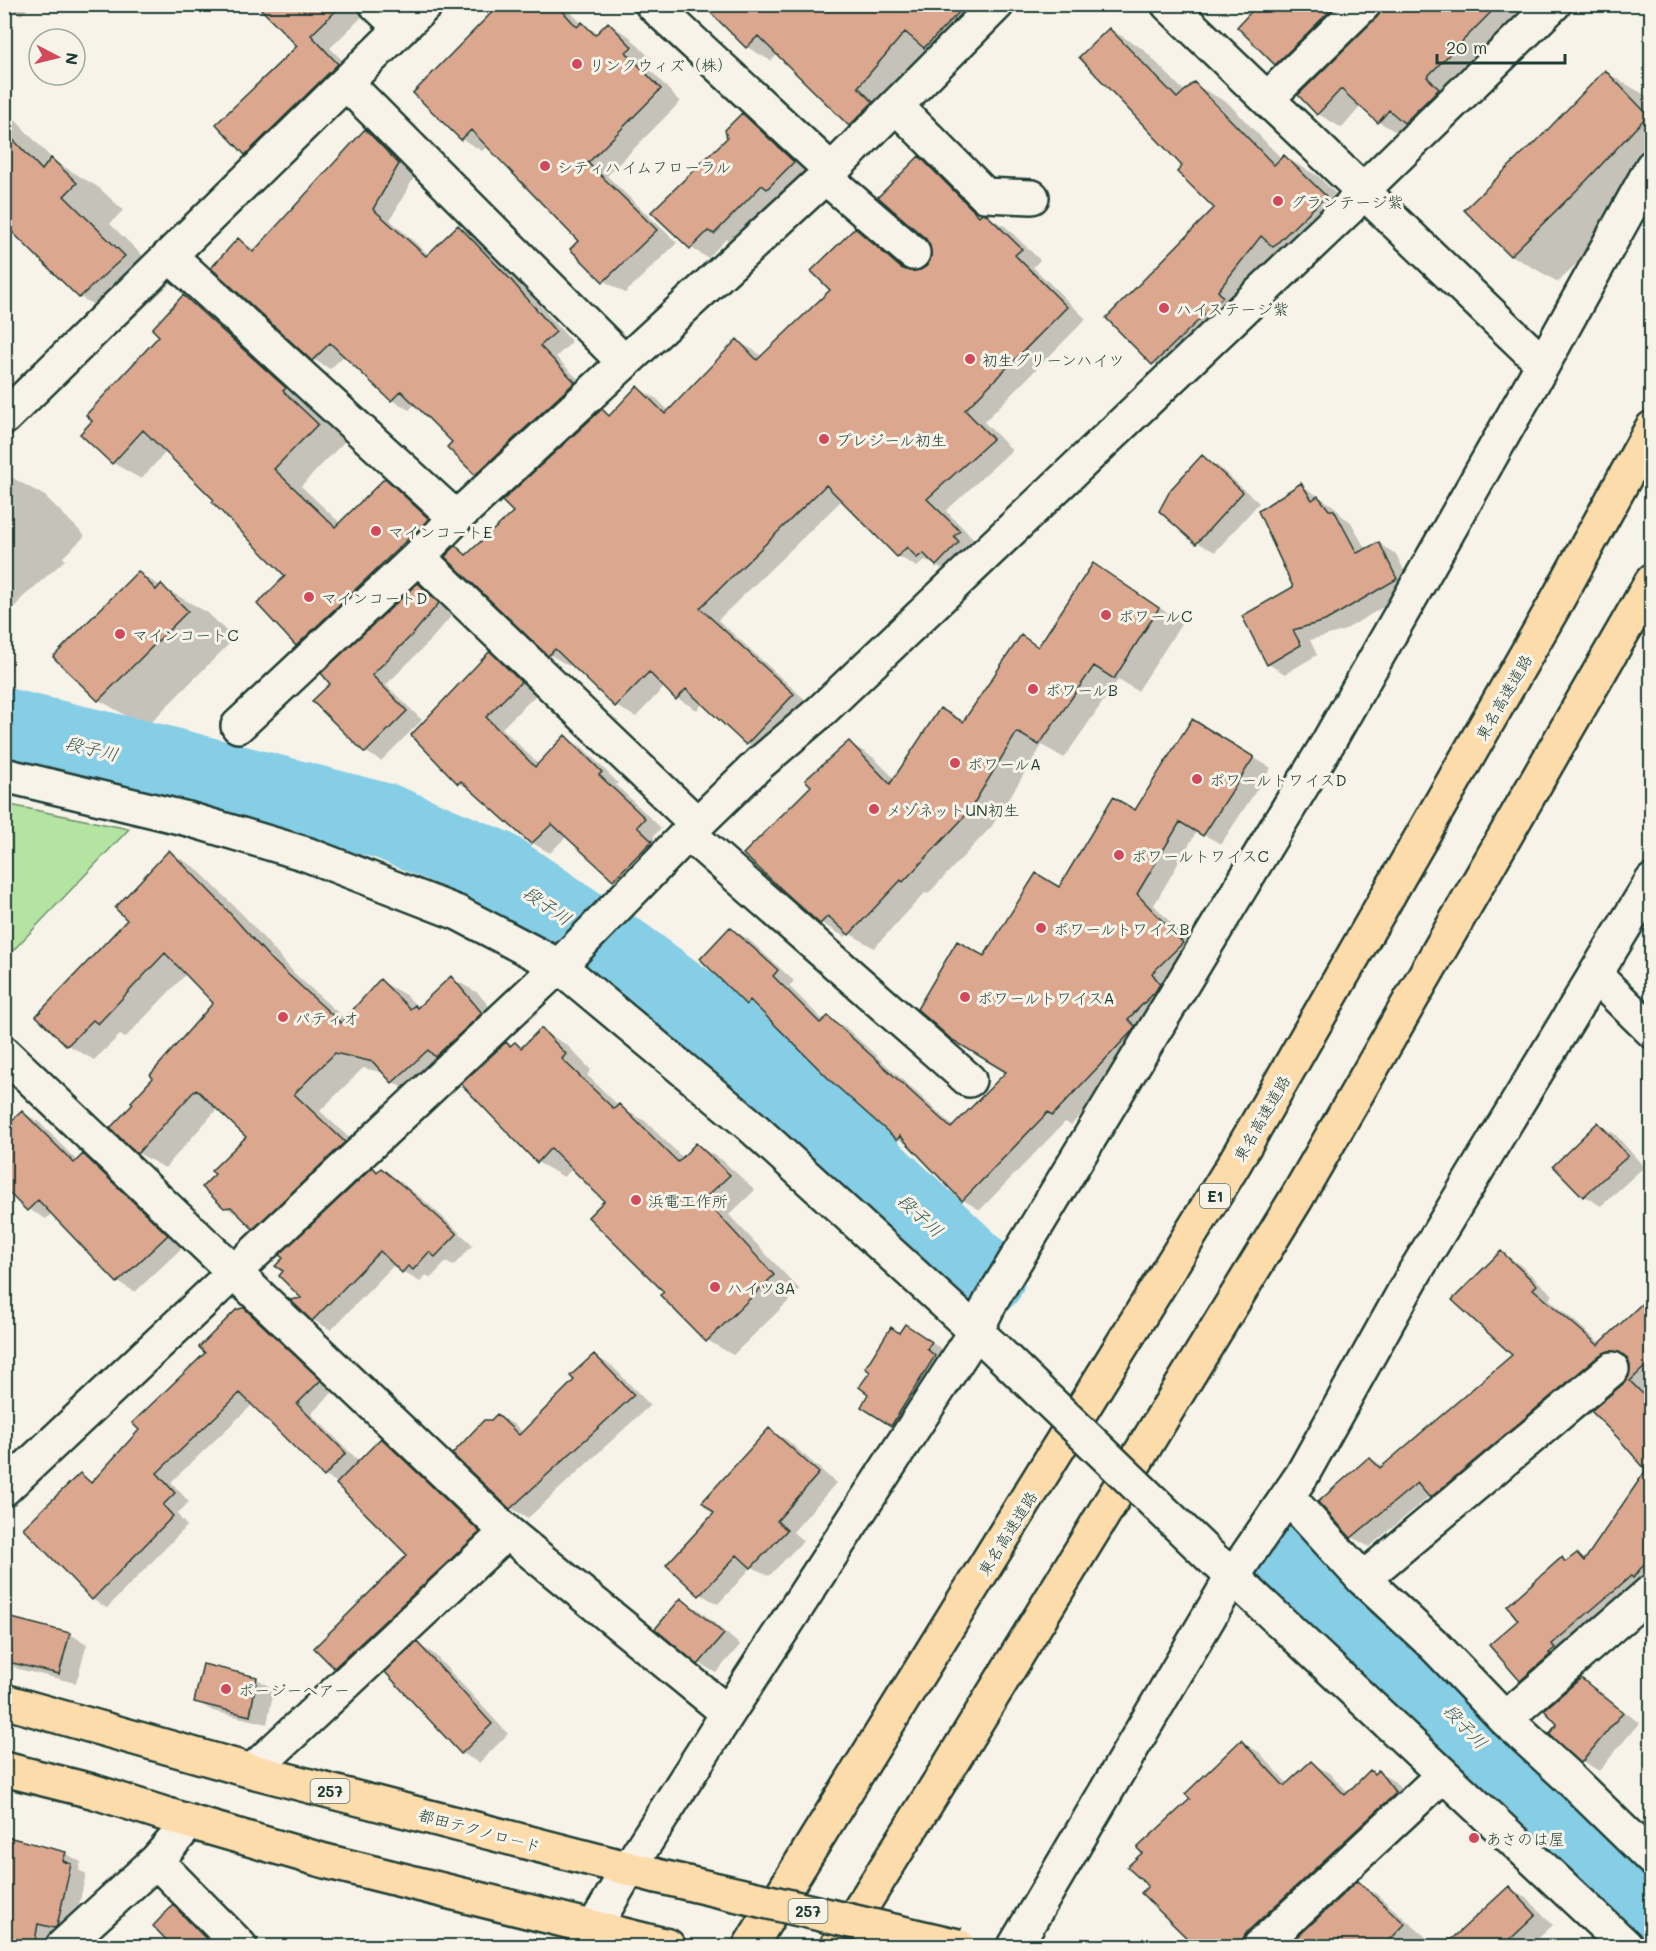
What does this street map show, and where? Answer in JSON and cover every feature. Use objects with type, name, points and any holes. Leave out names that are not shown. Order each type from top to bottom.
[{"type":"highway","name":"東名高速道路","points":[[750,1947],[1234,1164],[1554,606],[1652,428]]},
{"type":"highway","points":[[837,1947],[1296,1199],[1652,580]]},
{"type":"highway","name":"都田テクノロード","points":[[4,1701],[252,1771],[643,1872],[958,1947]]},
{"type":"highway","points":[[4,1769],[92,1791],[325,1861],[600,1937],[668,1947]]},
{"type":"street","points":[[376,4],[401,28]]},
{"type":"street","points":[[4,418],[426,4]]},
{"type":"street","points":[[652,4],[913,253]]},
{"type":"street","points":[[238,726],[418,557],[456,518],[828,174],[997,4]]},
{"type":"street","points":[[1168,4],[1543,364]]},
{"type":"street","points":[[1268,99],[1364,4]]},
{"type":"street","points":[[4,1489],[559,966],[692,828],[760,763],[821,711],[1046,498],[1349,208],[1362,192],[1554,4]]},
{"type":"street","points":[[345,83],[624,362]]},
{"type":"street","points":[[896,106],[985,195],[1032,197]]},
{"type":"street","points":[[600,1937],[643,1872],[728,1713],[984,1340],[991,1301],[1329,741],[1652,167]]},
{"type":"street","points":[[170,256],[456,518]]},
{"type":"street","points":[[418,557],[692,828],[969,1080]]},
{"type":"street","points":[[4,775],[188,819],[306,854],[458,913],[559,966],[750,1125],[984,1340],[1626,1947]]},
{"type":"street","points":[[1015,1947],[1224,1568],[1256,1543],[1302,1475],[1415,1272],[1652,881]]},
{"type":"street","points":[[1595,975],[1652,1031]]},
{"type":"street","points":[[4,1053],[507,1532],[728,1713]]},
{"type":"street","points":[[1363,1579],[1612,1369]]},
{"type":"street","points":[[1284,1503],[1652,1860]]},
{"type":"street","points":[[252,1771],[507,1532]]},
{"type":"street","points":[[1505,1719],[1652,1592]]},
{"type":"street","points":[[1260,1947],[1443,1774]]},
{"type":"street","points":[[63,1947],[156,1861],[190,1822]]},
{"type":"street","points":[[156,1861],[240,1947]]},
{"type":"green space","points":[[4,804],[129,829],[5,959]]},
{"type":"building","points":[[256,4],[343,4],[311,35],[338,64],[245,155],[216,124],[297,46]]},
{"type":"building","points":[[500,4],[556,4],[577,27],[582,22],[595,35],[608,22],[632,47],[626,52],[661,89],[588,163],[657,230],[603,282],[570,249],[578,241],[471,130],[461,140],[413,93]]},
{"type":"building","points":[[702,4],[967,4],[924,48],[905,32],[858,87],[873,102],[849,126],[758,36],[746,48]]},
{"type":"building","points":[[1258,4],[1337,4],[1275,65],[1237,27]]},
{"type":"building","points":[[1382,4],[1499,4],[1427,77],[1439,89],[1404,123],[1389,110],[1378,123],[1341,89],[1317,115],[1298,95],[1377,17],[1382,10]]},
{"type":"building","points":[[1109,28],[1177,98],[1194,82],[1274,165],[1284,155],[1326,196],[1273,247],[1261,236],[1218,291],[1223,297],[1152,365],[1106,318],[1214,208],[1177,172],[1182,166],[1079,57]]},
{"type":"building","points":[[1605,70],[1648,115],[1586,181],[1510,256],[1464,210],[1532,146]]},
{"type":"building","points":[[742,113],[794,162],[767,189],[762,185],[714,234],[708,231],[690,249],[651,212],[727,138],[725,130]]},
{"type":"building","points":[[365,129],[399,164],[373,209],[426,256],[458,225],[511,280],[556,332],[540,346],[575,382],[475,475],[447,447],[452,442],[401,391],[391,401],[330,343],[312,361],[211,268],[238,238],[253,252]]},
{"type":"building","points":[[4,130],[42,170],[51,158],[77,183],[64,196],[125,256],[79,298],[4,224]]},
{"type":"building","points":[[919,156],[979,216],[982,213],[986,214],[1022,249],[1015,255],[1067,307],[965,410],[993,439],[927,499],[960,531],[954,536],[959,542],[936,566],[923,553],[917,558],[907,547],[897,557],[826,485],[700,608],[794,694],[746,745],[686,689],[676,700],[649,672],[615,707],[555,649],[548,656],[445,557],[455,545],[466,555],[513,512],[502,501],[602,409],[609,416],[637,386],[665,414],[737,339],[757,360],[830,290],[811,271],[855,228],[901,268],[910,271],[920,270],[927,266],[931,256],[930,246],[926,239],[878,197]]},
{"type":"building","points":[[183,295],[286,388],[283,391],[318,424],[274,469],[335,527],[385,478],[429,519],[296,646],[257,604],[285,576],[212,502],[214,500],[143,430],[112,464],[80,434],[92,421],[86,415],[159,336],[152,329]]},
{"type":"building","points":[[1202,455],[1243,492],[1196,544],[1159,511],[1171,489]]},
{"type":"building","points":[[1301,483],[1312,500],[1318,496],[1329,510],[1334,510],[1357,553],[1379,542],[1397,579],[1325,621],[1293,630],[1301,645],[1267,665],[1242,616],[1293,587],[1258,511]]},
{"type":"building","points":[[1093,563],[1159,608],[1114,679],[1094,666],[1039,745],[1017,732],[968,813],[849,935],[828,916],[820,924],[743,854],[811,786],[805,780],[849,741],[890,784],[940,708],[963,722],[1021,635],[1038,647]]},
{"type":"building","name":"マインコートC","points":[[138,571],[156,590],[161,584],[188,611],[98,701],[53,657]]},
{"type":"building","points":[[418,583],[439,603],[413,634],[372,675],[407,711],[365,753],[312,701],[330,684],[321,673]]},
{"type":"building","points":[[490,651],[521,682],[486,717],[535,767],[565,735],[602,772],[599,775],[645,818],[637,827],[652,841],[613,880],[552,824],[531,844],[461,781],[458,784],[411,735]]},
{"type":"building","points":[[1192,719],[1254,757],[1203,836],[1180,822],[1137,894],[1183,943],[1152,973],[1160,984],[1128,1019],[1135,1026],[1133,1030],[1052,1116],[1048,1112],[962,1201],[900,1136],[897,1140],[833,1083],[750,1000],[746,1005],[700,959],[730,927],[778,970],[773,976],[820,1023],[828,1016],[951,1128],[1006,1072],[951,1039],[917,1009],[957,941],[984,956],[1036,873],[1059,887],[1113,797],[1135,810]]},
{"type":"building","points":[[169,850],[269,957],[341,1023],[380,979],[410,1009],[415,1005],[417,1008],[451,976],[482,1013],[435,1057],[428,1050],[392,1083],[373,1062],[335,1053],[294,1094],[345,1142],[253,1229],[231,1207],[224,1208],[202,1187],[215,1174],[211,1171],[246,1137],[196,1089],[137,1154],[110,1128],[153,1078],[150,1075],[213,1003],[165,953],[98,1024],[93,1020],[67,1046],[36,1016],[127,920],[115,908]]},
{"type":"building","points":[[541,1028],[566,1054],[562,1059],[614,1109],[619,1104],[678,1162],[696,1143],[730,1175],[704,1199],[774,1275],[706,1342],[660,1295],[664,1292],[588,1217],[604,1201],[551,1148],[537,1163],[461,1084],[506,1042],[510,1046],[515,1042],[521,1048]]},
{"type":"building","points":[[22,1111],[74,1163],[83,1154],[168,1235],[117,1283],[38,1200],[27,1211],[4,1188],[4,1128]]},
{"type":"building","points":[[1598,1122],[1628,1156],[1583,1197],[1553,1166]]},
{"type":"building","points":[[373,1167],[377,1172],[381,1168],[457,1234],[435,1257],[429,1252],[413,1270],[408,1266],[402,1273],[380,1251],[312,1321],[290,1300],[301,1298],[279,1276],[283,1271],[275,1266],[283,1258],[279,1255]]},
{"type":"building","points":[[1501,1251],[1537,1285],[1533,1289],[1598,1345],[1652,1294],[1652,1360],[1630,1381],[1652,1403],[1652,1554],[1633,1578],[1631,1576],[1552,1644],[1555,1648],[1549,1653],[1551,1654],[1520,1681],[1489,1645],[1518,1620],[1507,1606],[1562,1557],[1565,1562],[1577,1553],[1584,1561],[1646,1470],[1591,1411],[1629,1376],[1630,1366],[1626,1357],[1619,1352],[1609,1351],[1600,1355],[1430,1498],[1417,1483],[1351,1538],[1318,1502],[1369,1457],[1380,1468],[1512,1355],[1452,1300]]},
{"type":"building","points":[[242,1308],[321,1380],[297,1404],[346,1453],[324,1477],[240,1393],[157,1473],[175,1493],[163,1505],[173,1516],[92,1600],[23,1528],[80,1473],[91,1483],[139,1430],[132,1423],[205,1353],[199,1347],[236,1310]]},
{"type":"building","points":[[905,1324],[932,1342],[927,1349],[935,1356],[891,1426],[861,1407],[868,1394],[859,1387],[870,1372],[865,1368],[891,1327],[899,1333]]},
{"type":"building","points":[[594,1354],[634,1395],[510,1509],[452,1454],[484,1420],[491,1420],[497,1414],[519,1435],[574,1380],[570,1376]]},
{"type":"building","points":[[769,1428],[819,1473],[777,1521],[787,1530],[751,1568],[737,1555],[699,1596],[666,1565],[714,1513],[702,1502]]},
{"type":"building","points":[[381,1438],[480,1532],[334,1668],[314,1648],[407,1555],[336,1484]]},
{"type":"building","points":[[681,1598],[724,1634],[698,1665],[655,1629]]},
{"type":"building","points":[[4,1616],[70,1633],[59,1674],[4,1661]]},
{"type":"building","points":[[417,1642],[492,1724],[461,1754],[385,1672]]},
{"type":"building","name":"ポージーヘアー","points":[[203,1664],[257,1677],[250,1716],[194,1702]]},
{"type":"building","points":[[1581,1678],[1623,1712],[1581,1763],[1549,1734],[1557,1724],[1544,1710]]},
{"type":"building","points":[[1241,1740],[1284,1786],[1311,1761],[1345,1795],[1370,1770],[1374,1774],[1378,1770],[1396,1793],[1247,1932],[1242,1940],[1242,1947],[1196,1947],[1141,1893],[1148,1886],[1127,1867],[1142,1853],[1137,1848],[1190,1799],[1185,1794]]},
{"type":"building","points":[[4,1836],[66,1852],[63,1861],[71,1864],[57,1926],[54,1928],[38,1924],[34,1947],[4,1947]]},
{"type":"building","points":[[1357,1881],[1405,1924],[1383,1947],[1287,1947]]},
{"type":"building","points":[[1509,1886],[1536,1915],[1502,1947],[1443,1947]]},
{"type":"building","points":[[173,1905],[214,1947],[173,1947],[153,1926]]},
{"type":"waterway","name":"段子川","points":[[4,726],[157,762],[387,822],[494,867],[627,957],[719,1025],[987,1278]]},
{"type":"waterway","name":"段子川","points":[[1277,1547],[1435,1694],[1563,1829],[1652,1908]]},
{"type":"place","name":"リンクウィズ（株）","points":[[577,64]]},
{"type":"place","name":"シティハイムフローラル","points":[[545,166]]},
{"type":"place","name":"グランテージ紫","points":[[1278,201]]},
{"type":"place","name":"ハイステージ紫","points":[[1164,308]]},
{"type":"place","name":"初生グリーンハイツ","points":[[970,359]]},
{"type":"place","name":"プレジール初生","points":[[824,439]]},
{"type":"place","name":"マインコートE","points":[[376,531]]},
{"type":"place","name":"マインコートD","points":[[309,597]]},
{"type":"place","name":"ポワールC","points":[[1106,615]]},
{"type":"place","name":"マインコートC","points":[[120,634]]},
{"type":"place","name":"ポワールB","points":[[1033,689]]},
{"type":"place","name":"ポワールA","points":[[955,763]]},
{"type":"place","name":"ポワールトワイスD","points":[[1197,779]]},
{"type":"place","name":"メゾネットUN初生","points":[[874,809]]},
{"type":"place","name":"ポワールトワイスC","points":[[1119,855]]},
{"type":"place","name":"ポワールトワイスB","points":[[1041,928]]},
{"type":"place","name":"ポワールトワイスA","points":[[965,997]]},
{"type":"place","name":"パティオ","points":[[283,1017]]},
{"type":"place","name":"浜電工作所","points":[[636,1200]]},
{"type":"place","name":"ハイツ3A","points":[[715,1287]]},
{"type":"place","name":"ポージーヘアー","points":[[226,1689]]},
{"type":"place","name":"あさのは屋","points":[[1474,1838]]}]
